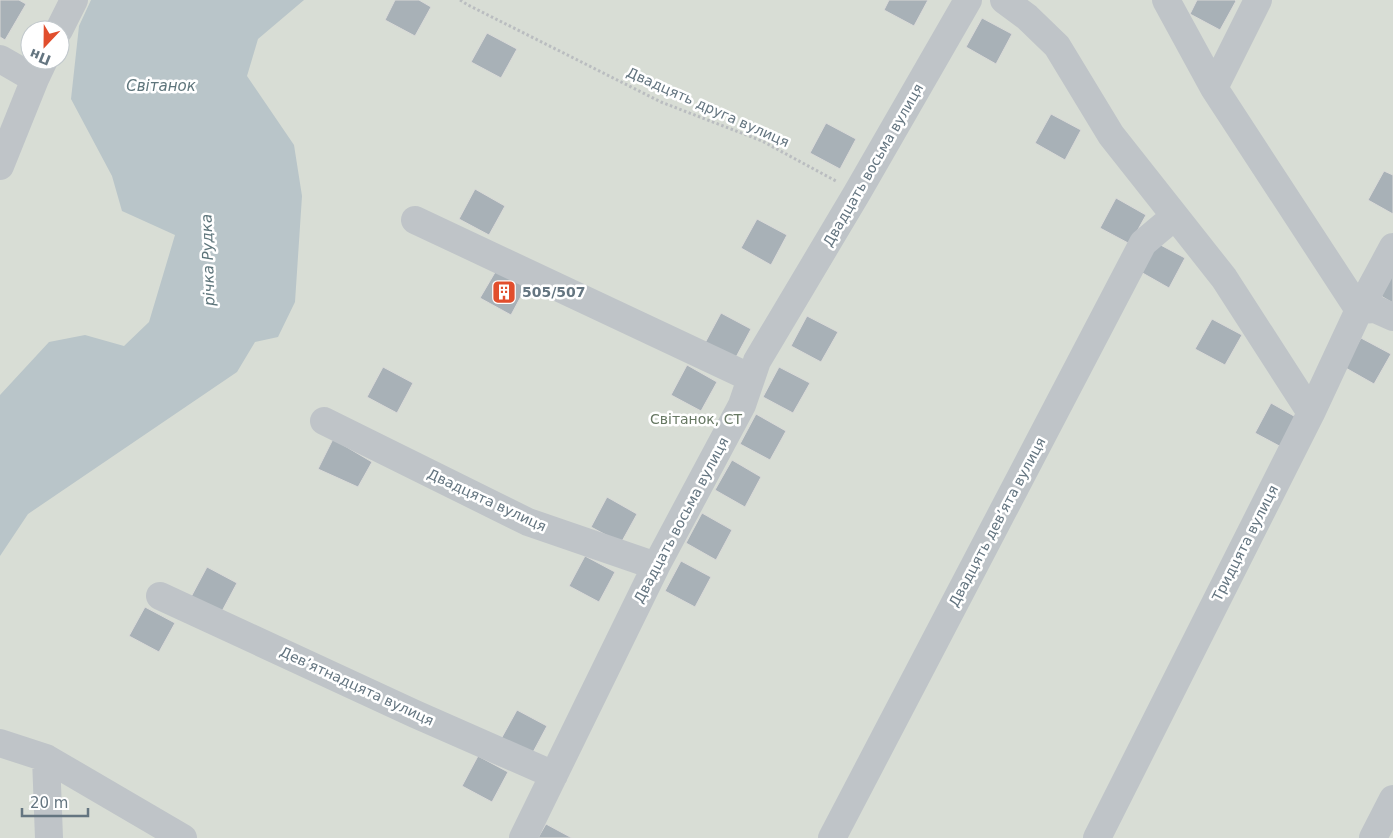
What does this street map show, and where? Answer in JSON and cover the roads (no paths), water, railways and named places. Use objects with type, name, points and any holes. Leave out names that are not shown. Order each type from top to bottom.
[{"type":"street","points":[[64,20],[74,0]]},
{"type":"street","name":"Двадцать восьма вулиця","points":[[523,838],[656,566],[742,405],[756,361],[951,32],[968,0]]},
{"type":"street","points":[[1004,0],[1027,16],[1056,46],[1111,135],[1224,278],[1311,412]]},
{"type":"street","points":[[1166,0],[1214,88],[1359,310],[1375,309],[1393,317]]},
{"type":"street","points":[[1214,88],[1258,0]]},
{"type":"street","points":[[0,59],[20,64]]},
{"type":"street","points":[[0,166],[39,70]]},
{"type":"street","name":"Двадцять дев’ята вулиця","points":[[832,838],[1143,243],[1175,216]]},
{"type":"street","points":[[415,220],[751,378]]},
{"type":"street","name":"Тридцята вулиця","points":[[1097,838],[1311,412],[1359,310],[1393,247]]},
{"type":"street","name":"Двадцята вулиця","points":[[324,421],[528,522],[656,566]]},
{"type":"street","name":"Дев’ятнадцята вулиця","points":[[160,596],[415,714],[554,775]]},
{"type":"street","points":[[0,743],[46,758],[183,838]]},
{"type":"street","points":[[46,758],[49,838]]},
{"type":"street","points":[[1373,838],[1393,799]]},
{"type":"water","name":"Світанок","points":[[91,0],[304,0],[258,39],[247,76],[294,145],[302,196],[295,302],[278,337],[255,342],[237,372],[28,514],[0,556],[0,395],[49,342],[85,335],[124,346],[149,322],[175,235],[122,211],[112,176],[71,99],[79,26]]},
{"type":"place","name":"505/507","points":[[504,292]]},
{"type":"water label","name":"річка Рудка","points":[[208,260]]},
{"type":"park label","name":"Світанок, СТ","points":[[696,419]]}]
